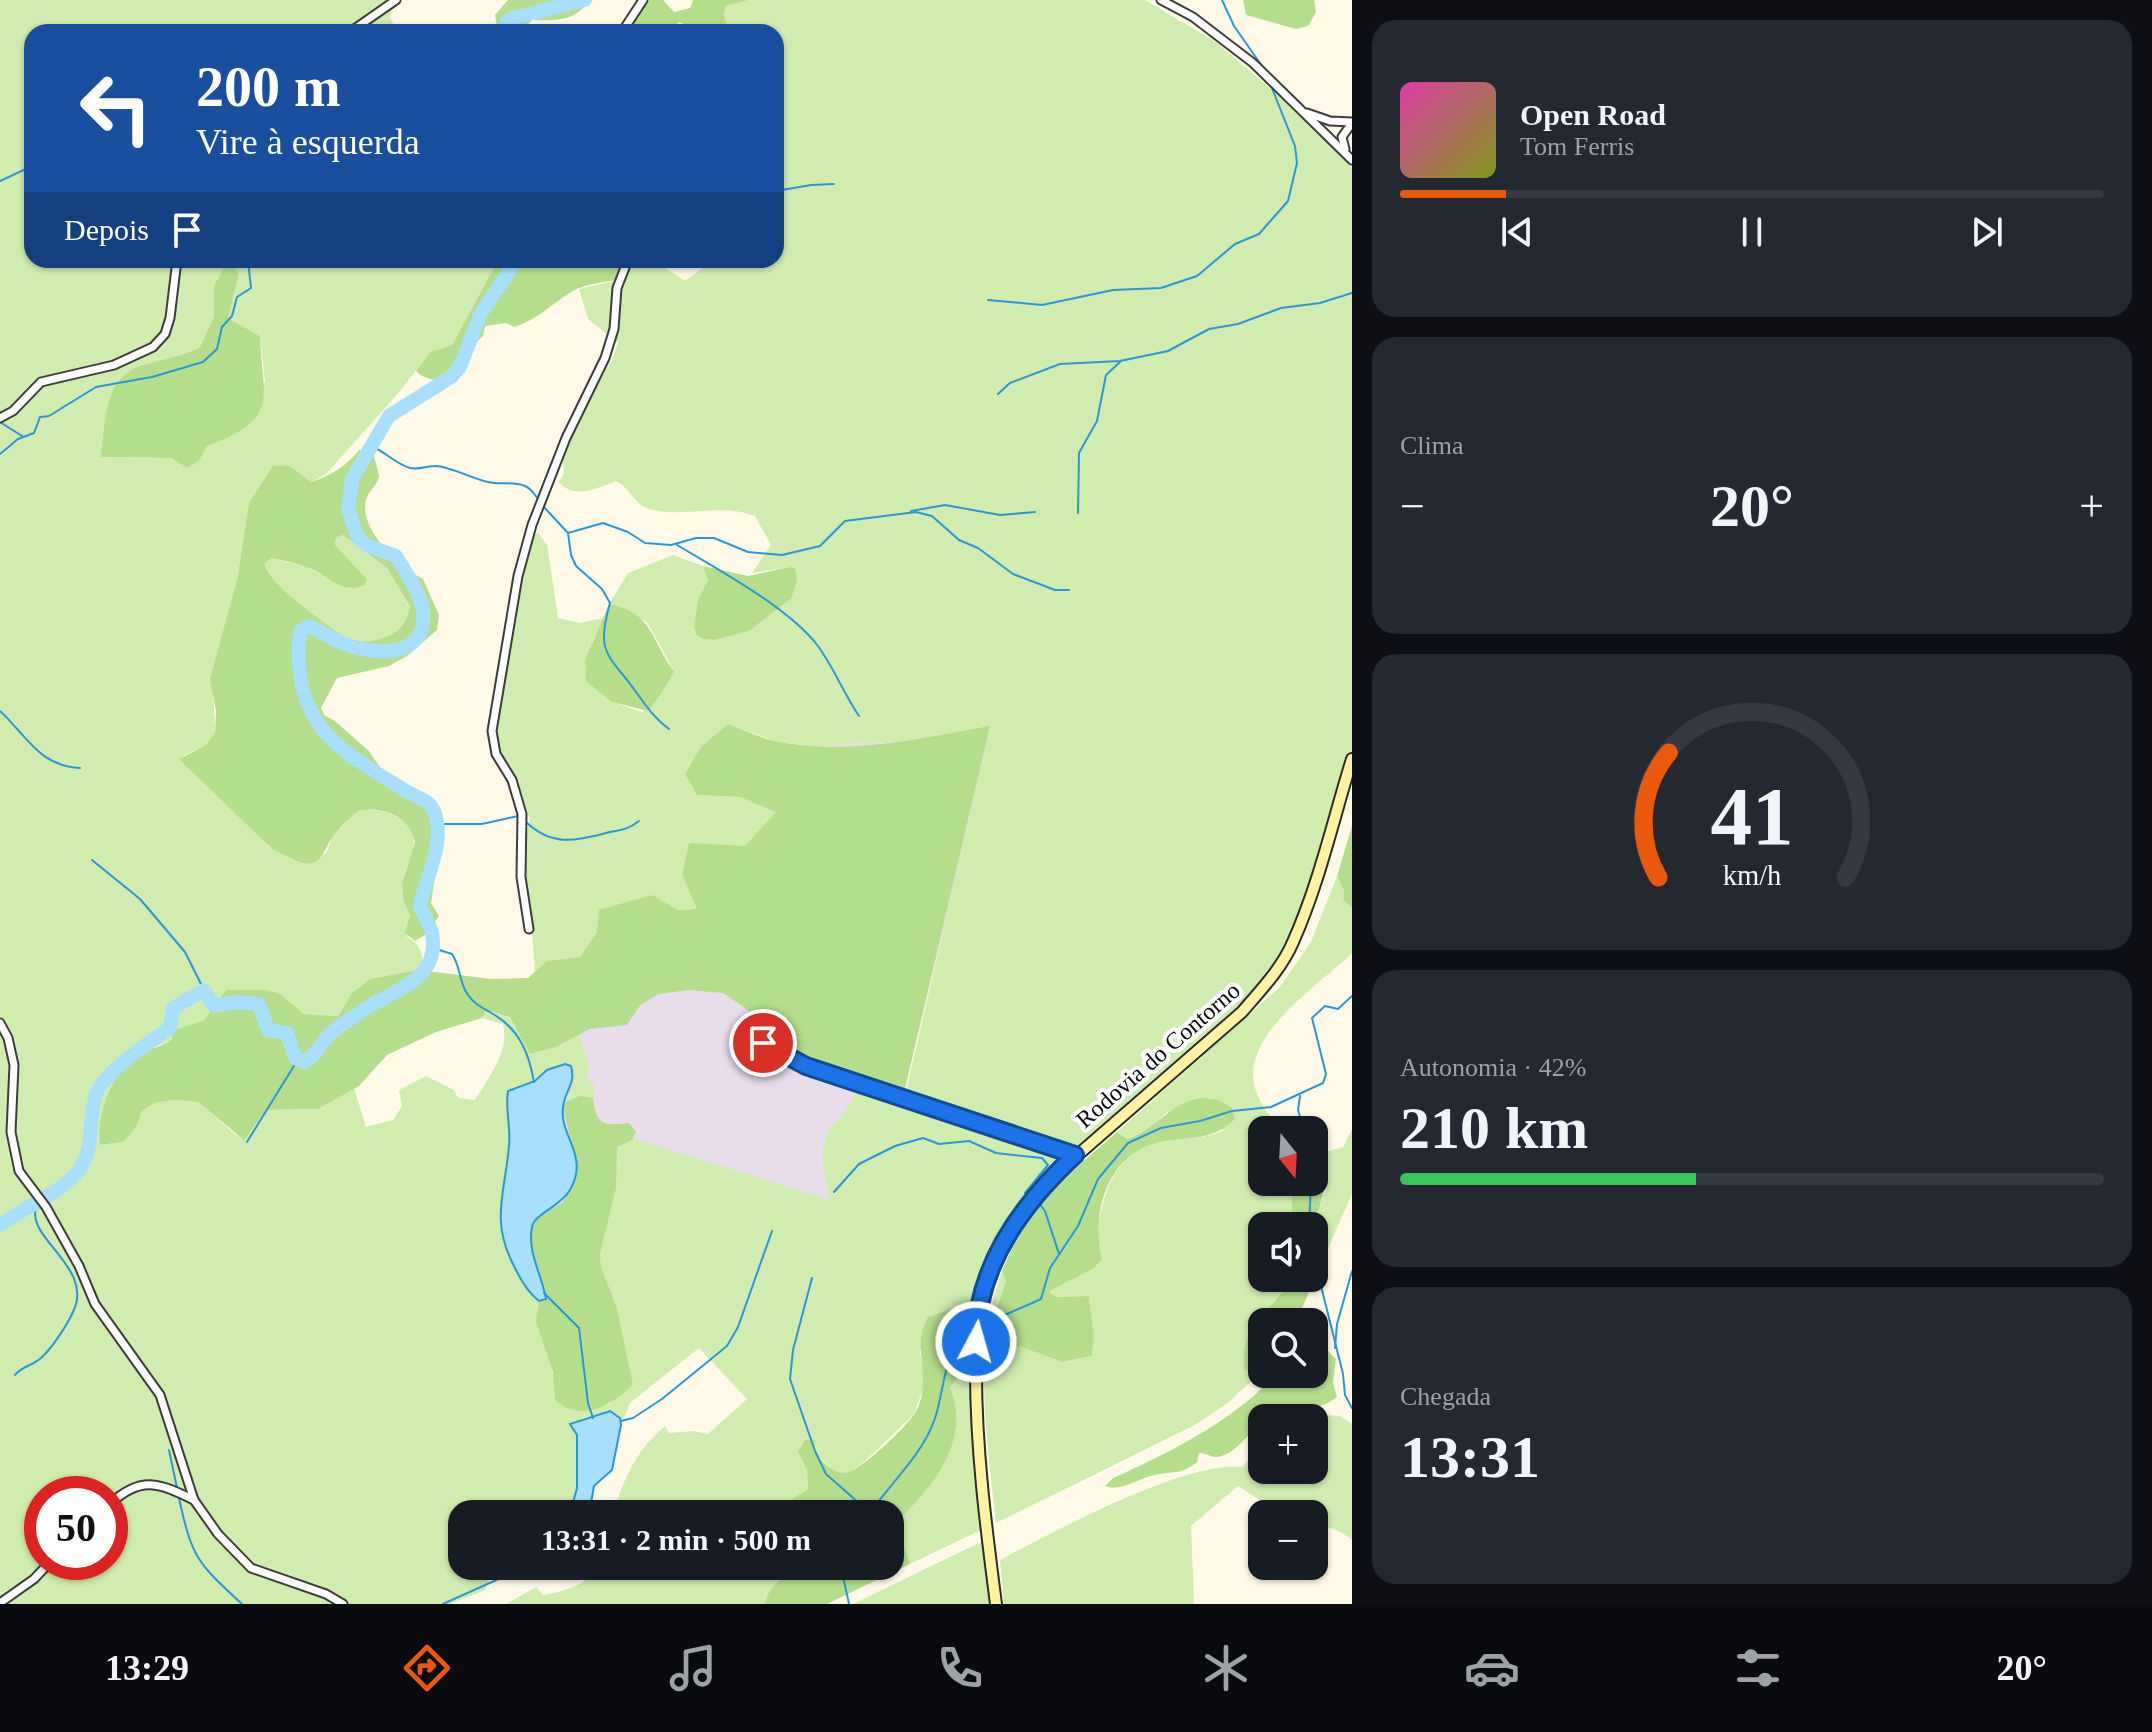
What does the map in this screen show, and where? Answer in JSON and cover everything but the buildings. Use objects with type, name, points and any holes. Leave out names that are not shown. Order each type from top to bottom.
[{"type":"main road","name":"Rodovia do Contorno","points":[[996,1604],[976,1421],[976,1315],[1002,1243],[1027,1204],[1075,1155],[1242,1012],[1270,980],[1293,944],[1352,759]]},
{"type":"main road","points":[[763,1043],[806,1066],[1075,1155]]},
{"type":"street","points":[[362,24],[396,0]]},
{"type":"street","points":[[627,24],[643,0]]},
{"type":"street","points":[[1161,0],[1193,17],[1253,63],[1351,157]]},
{"type":"street","points":[[1301,111],[1330,121],[1352,123]]},
{"type":"street","points":[[1351,157],[1342,137],[1352,123]]},
{"type":"street","points":[[0,418],[13,411],[41,382],[114,365],[153,347],[165,334],[170,318],[176,268]]},
{"type":"street","points":[[529,929],[521,877],[522,814],[512,780],[496,754],[492,731],[518,576],[532,525],[566,438],[605,358],[614,329],[617,288],[625,268]]},
{"type":"street","points":[[0,1023],[14,1065],[11,1132],[14,1158],[24,1179],[37,1191],[79,1266],[95,1304],[160,1395],[194,1500],[218,1534],[251,1568],[326,1594],[343,1604]]},
{"type":"street","points":[[128,1490],[145,1484],[164,1486],[194,1500]]},
{"type":"street","points":[[0,1603],[33,1580]]},
{"type":"shaded area","points":[[992,731],[873,1218],[470,1271],[502,1070],[673,942],[783,747]]},
{"type":"green space","points":[[0,0],[396,0],[390,17],[393,24],[24,24],[24,268],[224,268],[214,286],[214,316],[200,347],[171,359],[146,364],[101,457],[171,458],[187,468],[198,461],[206,447],[223,440],[265,381],[260,336],[228,318],[239,274],[236,268],[494,268],[452,345],[430,352],[401,390],[327,473],[312,482],[302,477],[249,503],[237,580],[213,686],[215,732],[206,745],[183,756],[272,850],[314,861],[327,852],[331,838],[357,811],[386,812],[406,823],[413,831],[414,840],[402,888],[410,915],[407,937],[420,948],[423,965],[411,973],[374,978],[363,984],[338,1016],[304,1014],[280,994],[226,990],[204,1020],[172,1031],[172,1039],[138,1054],[130,1062],[115,1083],[104,1109],[101,1145],[122,1142],[137,1126],[142,1111],[153,1103],[175,1100],[198,1102],[237,1136],[266,1110],[318,1109],[354,1088],[366,1127],[393,1120],[402,1106],[399,1090],[426,1076],[454,1090],[458,1098],[475,1100],[501,1054],[503,1044],[503,1024],[482,1018],[486,1010],[510,1017],[520,1034],[539,1053],[579,1035],[589,1067],[588,1080],[594,1085],[593,1098],[573,1098],[565,1102],[572,1087],[537,1083],[507,1100],[509,1143],[499,1219],[534,1298],[539,1301],[539,1326],[552,1370],[554,1394],[608,1405],[633,1384],[617,1308],[601,1266],[600,1253],[617,1147],[633,1138],[829,1200],[823,1159],[824,1142],[849,1106],[855,1085],[903,1096],[907,1087],[990,727],[904,741],[815,746],[778,742],[727,724],[697,795],[740,797],[776,812],[745,846],[689,844],[682,875],[697,909],[678,910],[651,895],[597,932],[580,957],[547,961],[535,972],[532,932],[525,909],[524,845],[530,820],[521,791],[498,751],[492,719],[501,664],[530,537],[538,533],[547,545],[558,618],[579,623],[604,618],[592,642],[612,702],[642,712],[652,706],[674,671],[647,622],[609,604],[628,573],[673,555],[703,566],[708,580],[698,599],[694,627],[703,639],[715,640],[749,631],[791,599],[789,567],[752,573],[771,545],[755,516],[728,510],[662,512],[644,507],[616,481],[578,491],[559,482],[564,473],[562,452],[591,391],[611,362],[618,343],[588,319],[579,289],[622,279],[626,268],[665,268],[685,281],[702,268],[784,268],[784,24],[726,24],[726,6],[749,0],[1145,0],[1213,40],[1320,130],[1352,168],[1352,783],[1321,886],[1306,922],[1278,966],[1248,999],[1057,1163],[1030,1194],[997,1244],[975,1302],[955,1306],[920,1351],[924,1386],[914,1414],[866,1460],[849,1473],[835,1472],[818,1456],[813,1442],[805,1441],[808,1489],[790,1500],[618,1500],[632,1466],[646,1445],[665,1426],[669,1433],[693,1431],[708,1434],[747,1399],[699,1348],[630,1403],[621,1425],[620,1418],[600,1414],[582,1418],[573,1500],[448,1500],[448,1580],[489,1580],[485,1590],[450,1604],[0,1604]]},
{"type":"green space","points":[[508,0],[589,0],[572,16],[557,20],[497,24],[495,15]]},
{"type":"green space","points":[[649,0],[663,0],[674,12],[690,8],[693,0],[749,0],[726,6],[726,24],[632,24]]},
{"type":"green space","points":[[1243,0],[1314,0],[1316,12],[1308,26],[1296,29],[1246,15]]},
{"type":"green space","points":[[223,268],[236,268],[239,274],[228,318],[260,336],[264,393],[256,416],[230,436],[206,447],[199,461],[187,468],[171,458],[101,457],[106,414],[114,388],[133,369],[200,347],[214,316],[214,286]]},
{"type":"green space","points":[[494,268],[626,268],[622,279],[579,288],[514,327],[506,323],[485,326],[483,336],[462,356],[456,377],[435,380],[416,371],[430,352],[452,345]]},
{"type":"green space","points":[[359,450],[373,453],[379,475],[367,497],[367,520],[373,533],[392,555],[423,579],[439,615],[437,630],[407,656],[389,666],[337,678],[321,708],[324,715],[369,751],[389,781],[424,805],[433,824],[442,832],[431,903],[439,916],[426,934],[415,941],[405,933],[410,916],[403,899],[402,883],[415,842],[408,825],[401,819],[376,810],[358,811],[331,839],[319,859],[303,863],[273,850],[179,759],[206,745],[215,732],[216,711],[210,679],[237,580],[249,503],[273,466],[291,467],[312,482],[338,469]],"holes":[[[343,535],[387,568],[410,607],[407,617],[389,636],[352,642],[287,593],[265,563],[272,558],[311,569],[343,586],[357,588],[365,585],[367,579],[335,545],[336,538]]]},
{"type":"green space","points":[[343,535],[387,568],[410,608],[402,626],[388,636],[352,643],[301,606],[268,571],[265,563],[272,558],[306,567],[350,589],[367,579],[335,545],[336,538]]},
{"type":"green space","points":[[703,566],[748,576],[789,567],[795,568],[797,580],[791,599],[749,631],[715,640],[703,639],[694,627],[698,599],[708,580]]},
{"type":"green space","points":[[609,604],[624,608],[643,621],[674,671],[648,711],[612,702],[586,681],[585,660]]},
{"type":"green space","points":[[728,724],[774,741],[832,747],[886,743],[990,726],[903,1097],[853,1080],[850,1073],[781,1044],[748,1010],[723,993],[689,990],[659,994],[640,1005],[627,1025],[590,1029],[555,1047],[530,1054],[510,1017],[486,1010],[482,1018],[436,1032],[387,1055],[359,1086],[318,1109],[266,1110],[244,1140],[198,1102],[175,1100],[154,1103],[142,1111],[137,1126],[123,1142],[100,1145],[103,1108],[121,1071],[138,1055],[172,1039],[172,1031],[204,1020],[226,990],[267,990],[280,994],[304,1014],[338,1016],[352,993],[370,979],[419,970],[491,979],[528,978],[547,961],[580,957],[597,932],[599,910],[652,895],[678,910],[697,909],[682,875],[689,843],[745,846],[776,812],[740,797],[697,795],[685,774],[701,747]]},
{"type":"green space","points":[[1352,826],[1352,908],[1343,900],[1344,891],[1337,876]]},
{"type":"green space","points":[[1337,876],[1344,891],[1343,900],[1352,908],[1352,953],[1301,997],[1268,1033],[1253,1073],[1259,1099],[1270,1116],[1248,1116],[1248,1196],[1291,1196],[1292,1212],[1248,1212],[1248,1292],[1281,1292],[1268,1308],[1248,1308],[1244,1368],[1248,1370],[1248,1384],[1225,1405],[1195,1425],[996,1523],[984,1396],[987,1334],[1002,1271],[1006,1281],[997,1308],[1006,1321],[990,1356],[1005,1358],[1019,1346],[1062,1362],[1092,1356],[1094,1336],[1089,1296],[1057,1297],[1050,1293],[1054,1286],[1093,1269],[1101,1212],[1113,1177],[1124,1162],[1138,1151],[1157,1143],[1207,1136],[1224,1130],[1167,1112],[1151,1127],[1127,1139],[1117,1132],[1279,988],[1311,942]]},
{"type":"green space","points":[[580,1096],[593,1098],[599,1119],[603,1122],[629,1123],[636,1132],[632,1140],[617,1147],[616,1188],[600,1253],[601,1266],[617,1308],[633,1384],[606,1405],[586,1411],[565,1407],[555,1400],[553,1372],[536,1322],[539,1301],[545,1301],[532,1247],[532,1223],[539,1215],[562,1203],[572,1186],[577,1167],[563,1108],[565,1102]]},
{"type":"green space","points":[[1201,1098],[1219,1100],[1232,1108],[1235,1119],[1206,1136],[1153,1144],[1123,1162],[1105,1191],[1101,1208],[1099,1243],[1102,1259],[1093,1269],[1051,1290],[1050,1293],[1057,1297],[1089,1296],[1094,1336],[1092,1356],[1062,1362],[1019,1346],[999,1363],[990,1361],[1006,1321],[997,1308],[1006,1281],[1002,1271],[1037,1210],[1065,1179],[1117,1132],[1127,1139],[1137,1135],[1171,1111]]},
{"type":"green space","points":[[1352,1129],[1352,1194],[1328,1248],[1328,1212],[1318,1212],[1324,1196],[1328,1196],[1328,1151],[1343,1147]]},
{"type":"green space","points":[[1291,1196],[1322,1196],[1317,1212],[1292,1212]]},
{"type":"green space","points":[[1282,1292],[1309,1292],[1302,1308],[1268,1308]]},
{"type":"green space","points":[[975,1302],[968,1367],[950,1387],[956,1408],[956,1428],[951,1447],[932,1483],[904,1514],[904,1500],[790,1500],[808,1489],[807,1470],[798,1451],[805,1440],[815,1440],[819,1457],[826,1465],[843,1473],[866,1461],[915,1413],[923,1389],[921,1341],[928,1317]]},
{"type":"green space","points":[[1248,1338],[1248,1371],[1244,1369]]},
{"type":"green space","points":[[1328,1351],[1336,1359],[1333,1383],[1337,1397],[1326,1404],[1248,1404],[1248,1436],[1225,1455],[1216,1457],[1199,1453],[1197,1462],[1182,1471],[1118,1487],[1105,1486],[1113,1478],[1179,1446],[1221,1421],[1262,1388],[1328,1388]]},
{"type":"green space","points":[[968,1367],[983,1529],[910,1564],[904,1553],[904,1514],[932,1483],[951,1447],[956,1428],[956,1408],[950,1387]]},
{"type":"green space","points":[[1328,1415],[1340,1416],[1352,1424],[1352,1540],[1328,1527],[1328,1500],[1260,1500],[1238,1486],[1191,1526],[1194,1604],[1004,1604],[1000,1560],[1120,1500],[1155,1486],[1218,1468],[1243,1467],[1248,1460],[1248,1484],[1328,1484]]},
{"type":"green space","points":[[985,1540],[992,1604],[853,1604]]},
{"type":"green space","points":[[904,1549],[905,1550],[910,1564],[904,1567]]},
{"type":"green space","points":[[586,1580],[780,1580],[770,1590],[764,1604],[506,1604],[536,1587],[543,1595]]},
{"type":"green space","points":[[780,1580],[877,1580],[827,1604],[764,1604],[770,1590]]},
{"type":"water","points":[[565,1064],[571,1066],[572,1078],[564,1101],[563,1118],[577,1166],[566,1196],[537,1218],[532,1227],[533,1254],[546,1299],[539,1301],[519,1276],[503,1235],[501,1207],[509,1139],[508,1091],[535,1081],[547,1070]]},
{"type":"water","points":[[610,1411],[620,1418],[612,1470],[594,1486],[592,1500],[574,1500],[577,1488],[577,1435],[570,1424]]},
{"type":"waterway","points":[[506,24],[513,18],[585,0]]},
{"type":"waterway","points":[[1222,0],[1234,26],[1264,69]]},
{"type":"waterway","points":[[988,300],[1042,305],[1113,290],[1161,288],[1197,276],[1235,244],[1259,234],[1288,201],[1297,163],[1295,146],[1270,83]]},
{"type":"waterway","points":[[0,181],[24,170]]},
{"type":"waterway","points":[[784,190],[834,184]]},
{"type":"waterway","points":[[0,454],[18,439],[34,433],[40,417],[49,416],[96,387],[152,377],[203,362],[217,349],[222,327],[232,316],[237,297],[251,288],[249,268]]},
{"type":"waterway","points":[[0,1225],[74,1176],[88,1149],[94,1103],[100,1086],[128,1058],[170,1028],[173,1008],[204,990],[214,1006],[238,1002],[259,1004],[268,1030],[287,1033],[295,1058],[304,1062],[336,1029],[410,984],[428,964],[433,951],[432,934],[420,906],[438,839],[434,811],[424,800],[358,761],[323,730],[311,711],[303,689],[299,663],[300,631],[309,626],[343,643],[375,651],[401,649],[419,635],[423,623],[422,606],[396,556],[369,546],[358,538],[348,509],[352,479],[389,416],[451,377],[460,367],[480,315],[512,268]]},
{"type":"waterway","points":[[998,394],[1010,383],[1060,364],[1120,361],[1168,351],[1209,329],[1238,324],[1281,308],[1320,303],[1352,293]]},
{"type":"waterway","points":[[1078,513],[1079,453],[1097,421],[1106,375],[1120,362]]},
{"type":"waterway","points":[[0,422],[22,436]]},
{"type":"waterway","points":[[373,447],[410,468],[440,466],[488,482],[520,485],[538,499]]},
{"type":"waterway","points":[[542,505],[568,533],[576,566],[602,589],[610,603],[604,634],[607,653],[651,712],[669,729]]},
{"type":"waterway","points":[[911,511],[945,505],[1000,515],[1035,512]]},
{"type":"waterway","points":[[568,533],[603,523],[628,532],[645,543],[671,545],[696,538],[714,538],[748,552],[782,555],[820,546],[845,521],[916,512],[932,516],[959,540],[978,548],[1013,574],[1055,590],[1069,590]]},
{"type":"waterway","points":[[677,545],[772,604],[805,632],[824,654],[859,716]]},
{"type":"waterway","points":[[0,711],[44,756],[54,762],[80,768]]},
{"type":"waterway","points":[[437,824],[482,824],[518,816]]},
{"type":"waterway","points":[[526,822],[546,836],[566,840],[622,830],[639,821]]},
{"type":"waterway","points":[[92,860],[140,899],[185,952],[204,990]]},
{"type":"waterway","points":[[433,948],[452,954],[471,998],[516,1034],[526,1052],[534,1082]]},
{"type":"waterway","points":[[980,1326],[1041,1299],[1050,1268],[1078,1226],[1098,1179],[1128,1143],[1161,1128],[1232,1111],[1271,1107],[1323,1083],[1326,1074],[1312,1018],[1325,1006],[1338,1009],[1352,996]]},
{"type":"waterway","points":[[247,1142],[297,1061]]},
{"type":"waterway","points":[[1300,1096],[1300,1116]]},
{"type":"waterway","points":[[834,1192],[859,1164],[895,1146],[923,1138],[939,1144],[969,1141],[996,1153],[1042,1158],[1048,1165],[1025,1193],[1029,1196]]},
{"type":"waterway","points":[[1310,1196],[1310,1212]]},
{"type":"waterway","points":[[15,1375],[41,1358],[54,1343],[73,1312],[77,1295],[75,1280],[39,1227],[35,1215],[38,1202]]},
{"type":"waterway","points":[[1038,1202],[1045,1211],[1059,1254]]},
{"type":"waterway","points":[[621,1421],[633,1418],[662,1399],[727,1346],[738,1327],[772,1231]]},
{"type":"waterway","points":[[1335,1348],[1337,1324],[1352,1271]]},
{"type":"waterway","points":[[812,1278],[793,1350],[790,1379],[826,1474],[855,1500]]},
{"type":"waterway","points":[[1322,1292],[1343,1374],[1345,1395],[1352,1408]]},
{"type":"waterway","points":[[544,1293],[579,1328],[588,1403],[593,1418]]},
{"type":"waterway","points":[[880,1500],[929,1434],[938,1410],[949,1359],[962,1338],[971,1331]]},
{"type":"waterway","points":[[169,1450],[177,1488]]},
{"type":"waterway","points":[[178,1494],[187,1532],[198,1556],[214,1578],[242,1604]]},
{"type":"waterway","points":[[443,1604],[496,1580]]},
{"type":"waterway","points":[[844,1580],[849,1604]]},
{"type":"route","points":[[763,1043],[806,1066],[853,1079],[1075,1155],[1027,1204],[1002,1243],[976,1315],[976,1342]]}]
